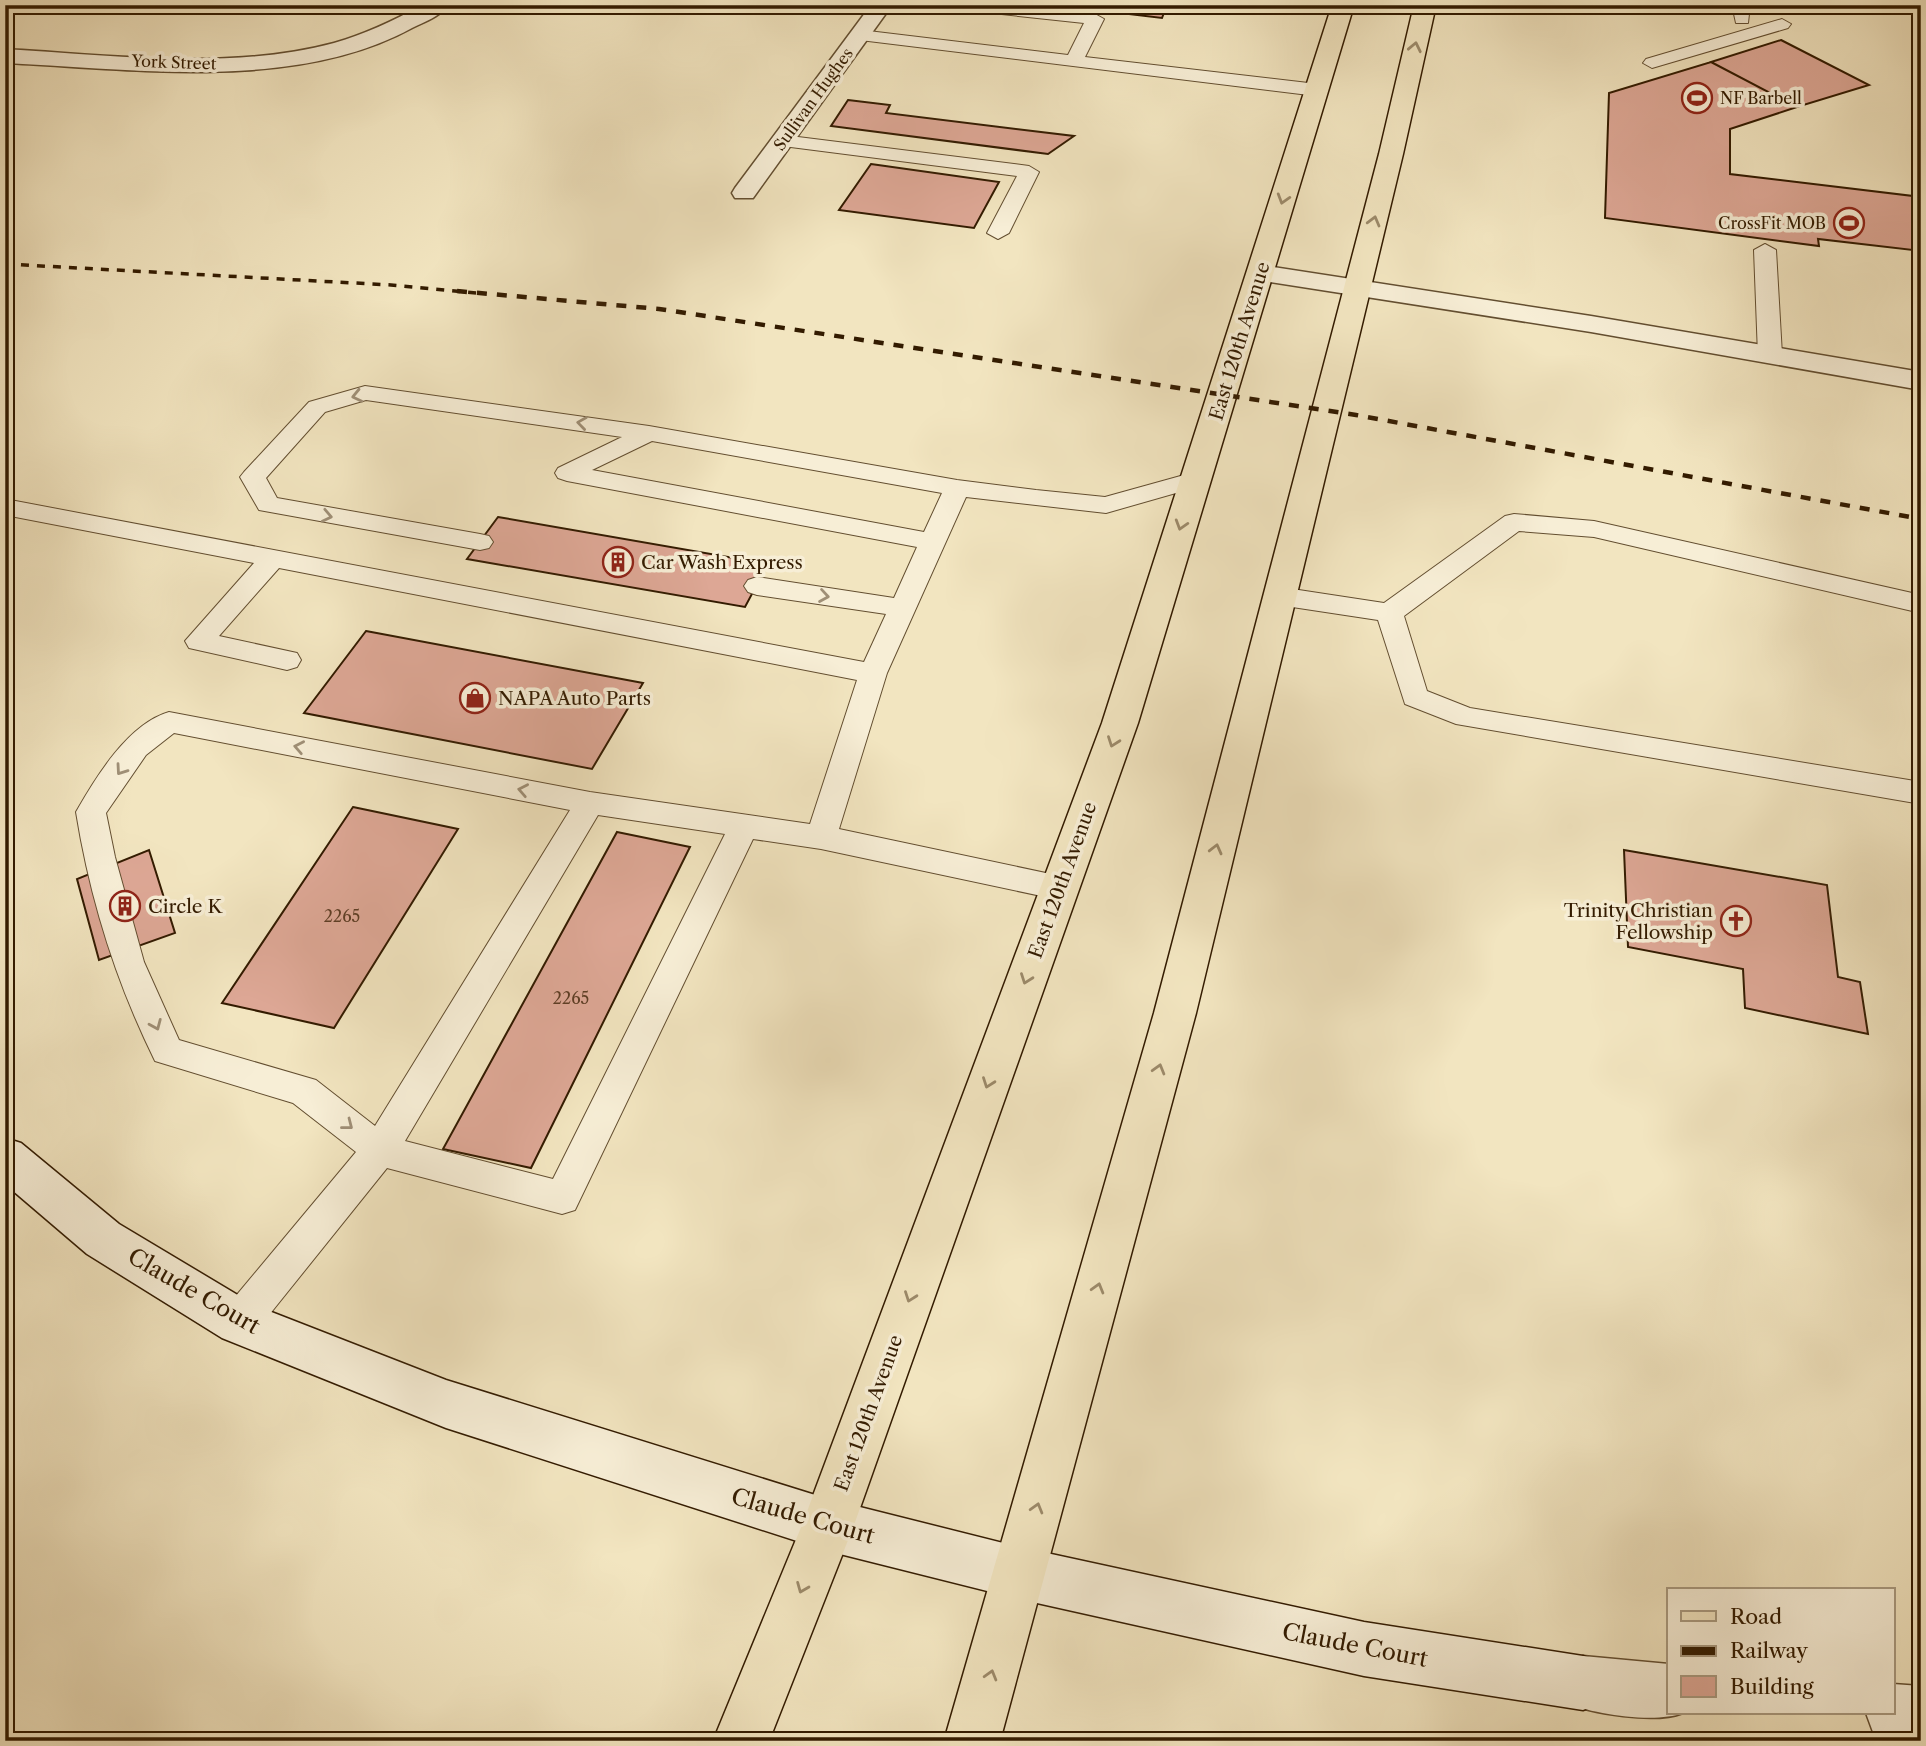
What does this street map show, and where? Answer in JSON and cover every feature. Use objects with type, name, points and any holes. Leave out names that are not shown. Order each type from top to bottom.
[{"type":"main road","name":"East 120th Avenue","points":[[741,1741],[828,1525],[1119,723],[1343,5]]},
{"type":"main road","points":[[972,1741],[1175,1013],[1357,287],[1424,5]]},
{"type":"street","name":"York Street","points":[[5,56],[236,64],[303,56],[341,47],[407,23],[438,5]]},
{"type":"street","name":"Sullivan Hughes","points":[[744,193],[882,5]]},
{"type":"street","points":[[1260,273],[1921,381]]},
{"type":"street","name":"Claude Court","points":[[5,1157],[103,1239],[239,1322],[446,1404],[828,1525],[1019,1573],[1364,1649],[1583,1683],[1667,1691]]},
{"type":"street","points":[[1895,1712],[1921,1714]]},
{"type":"lane","points":[[964,5],[1095,19],[1074,61]]},
{"type":"lane","points":[[1652,63],[1782,24]]},
{"type":"lane","points":[[860,35],[1317,90]]},
{"type":"lane","points":[[782,141],[1029,172],[998,233]]},
{"type":"lane","points":[[1765,250],[1770,355]]},
{"type":"lane","points":[[480,542],[268,504],[253,477],[317,407],[365,393],[649,433],[957,488],[1106,505],[1195,480]]},
{"type":"lane","points":[[649,433],[567,473],[932,542]]},
{"type":"lane","points":[[821,837],[873,673],[957,488]]},
{"type":"lane","points":[[5,508],[873,673]]},
{"type":"lane","points":[[1279,596],[1389,613],[1514,523],[1594,529],[1921,604]]},
{"type":"lane","points":[[273,558],[200,641],[287,660]]},
{"type":"lane","points":[[757,586],[903,608]]},
{"type":"lane","points":[[1389,613],[1415,697],[1466,717],[1921,793]]},
{"type":"lane","points":[[744,826],[562,1198],[380,1150],[304,1091],[167,1051],[128,962],[99,857],[90,812],[136,748],[169,722],[590,803],[821,837],[1060,888]]},
{"type":"lane","points":[[239,1322],[380,1150],[590,803]]},
{"type":"building","points":[[1053,5],[1167,5],[1162,18]]},
{"type":"building","points":[[1781,40],[1869,85],[1797,107],[1711,62]]},
{"type":"building","points":[[1711,62],[1797,107],[1730,129],[1730,174],[1921,197],[1921,251],[1818,239],[1819,246],[1605,218],[1609,93]]},
{"type":"building","points":[[848,100],[890,105],[886,113],[1074,136],[1048,154],[831,126]]},
{"type":"building","points":[[871,164],[999,182],[974,228],[839,210]]},
{"type":"building","name":"Car Wash Express","points":[[498,517],[768,564],[745,607],[467,559]]},
{"type":"building","name":"NAPA Auto Parts","points":[[366,631],[643,683],[592,769],[304,713]]},
{"type":"building","name":"Circle K","points":[[353,807],[458,829],[334,1028],[222,1003]]},
{"type":"building","points":[[617,832],[690,847],[531,1168],[443,1149]]},
{"type":"building","name":"Circle K","points":[[149,850],[175,933],[99,960],[77,879]]},
{"type":"building","points":[[1624,850],[1827,885],[1838,977],[1860,982],[1868,1034],[1745,1008],[1743,969],[1628,947]]},
{"type":"railway","points":[[5,264],[391,285],[477,293]]},
{"type":"railway","points":[[457,291],[659,309],[1356,415],[1921,519]]},
{"type":"place","name":"NF Barbell","points":[[1697,98]]},
{"type":"place","name":"CrossFit MOB","points":[[1849,223]]},
{"type":"place","name":"Car Wash Express","points":[[618,562]]},
{"type":"place","name":"NAPA Auto Parts","points":[[475,698]]},
{"type":"place","name":"Circle K","points":[[125,906]]},
{"type":"place","name":"Trinity Christian Fellowship","points":[[1736,921]]}]
